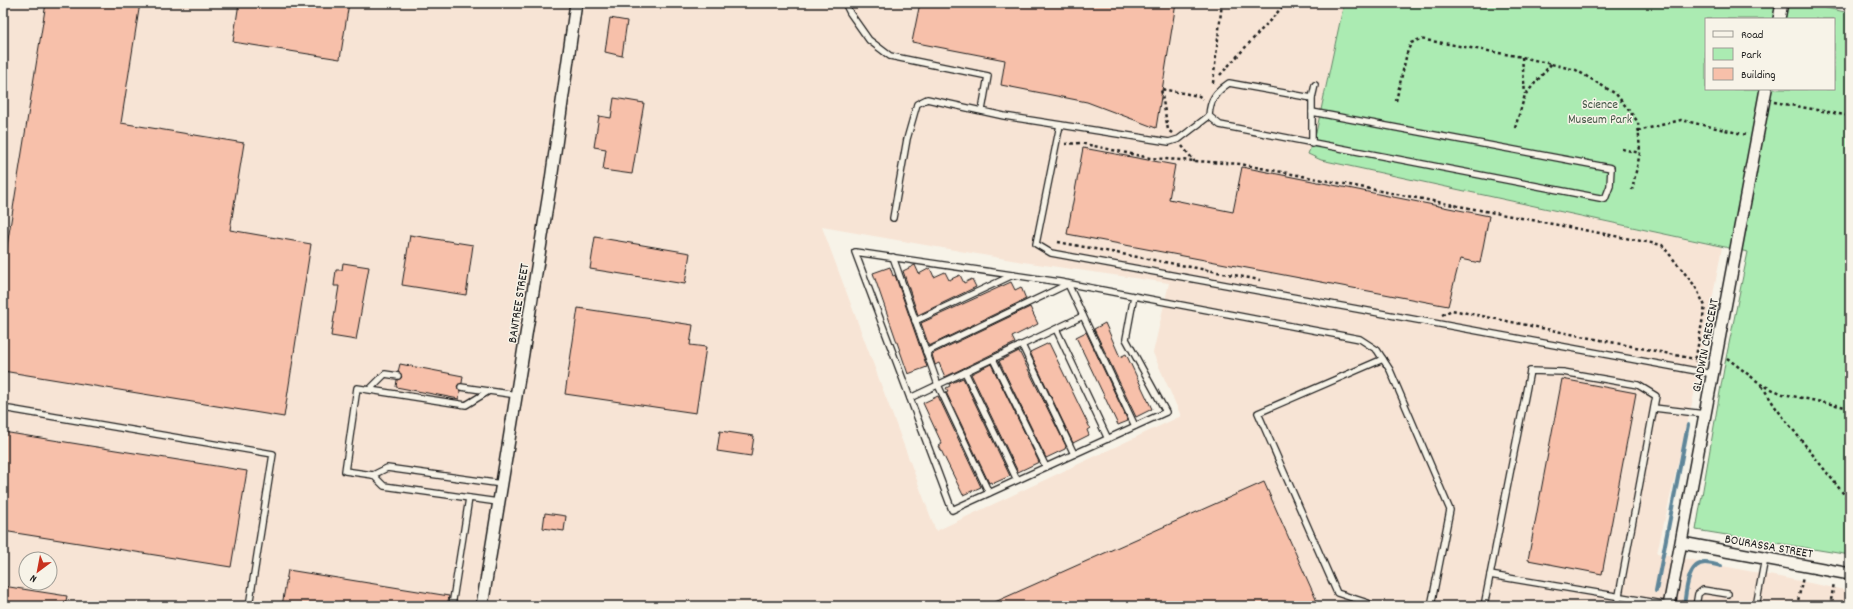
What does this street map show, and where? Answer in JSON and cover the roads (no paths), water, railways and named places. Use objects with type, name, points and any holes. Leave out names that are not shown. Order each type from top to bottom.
[{"type":"street","name":"BANTREE STREET","points":[[482,606],[550,187],[576,3]]},
{"type":"street","points":[[1779,18],[1782,3]]},
{"type":"street","name":"GLADWIN CRESCENT","points":[[1669,605],[1682,543],[1765,94]]},
{"type":"street","name":"BOURASSA STREET","points":[[1682,543],[1850,574]]},
{"type":"lane","points":[[845,3],[850,13],[869,40],[890,56],[988,76],[982,110]]},
{"type":"lane","points":[[1312,98],[1229,83],[1217,92],[1210,104],[1210,116],[1220,125],[1312,144],[1605,199],[1610,186],[1611,168],[1312,112]]},
{"type":"lane","points":[[1312,144],[1312,98],[1315,85]]},
{"type":"lane","points":[[893,218],[909,132],[917,104],[928,99],[1004,116],[1169,142],[1179,139],[1210,116]]},
{"type":"lane","points":[[1060,125],[1036,244],[1051,253],[1713,374]]},
{"type":"lane","points":[[1134,296],[1126,339],[1166,412],[952,510],[855,252],[1068,284],[1134,296],[1360,339],[1377,350],[1390,370],[1450,510],[1431,606]]},
{"type":"lane","points":[[893,257],[938,386],[989,493]]},
{"type":"lane","points":[[915,321],[1014,275]]},
{"type":"lane","points":[[1068,284],[1135,426]]},
{"type":"lane","points":[[926,352],[1068,284]]},
{"type":"lane","points":[[910,398],[1083,316]]},
{"type":"lane","points":[[1056,330],[1108,438]]},
{"type":"lane","points":[[1022,345],[1074,454]]},
{"type":"lane","points":[[993,359],[1046,467]]},
{"type":"lane","points":[[1371,606],[1368,603],[1337,593],[1258,412],[1383,359]]},
{"type":"lane","points":[[1484,606],[1530,371],[1563,372],[1638,385],[1656,396],[1617,606]]},
{"type":"lane","points":[[965,372],[1017,480]]},
{"type":"lane","points":[[370,389],[385,374],[398,376]]},
{"type":"lane","points":[[461,387],[517,395]]},
{"type":"lane","points":[[489,391],[466,405],[357,388],[345,471],[373,475],[387,468],[502,484]]},
{"type":"lane","points":[[3,408],[273,454],[249,606]]},
{"type":"lane","points":[[1654,408],[1705,414]]},
{"type":"lane","points":[[373,475],[384,486],[498,502]]},
{"type":"lane","points":[[452,606],[469,498]]},
{"type":"lane","points":[[1757,601],[1765,558]]},
{"type":"lane","points":[[1490,575],[1669,605]]},
{"type":"lane","points":[[1696,606],[1698,594],[1703,590],[1728,594]]},
{"type":"waterway","points":[[1656,591],[1688,425]]},
{"type":"waterway","points":[[1684,606],[1688,580],[1694,568],[1699,564],[1705,563],[1721,566]]},
{"type":"park label","name":"Science Museum Park","points":[[1600,110]]}]
